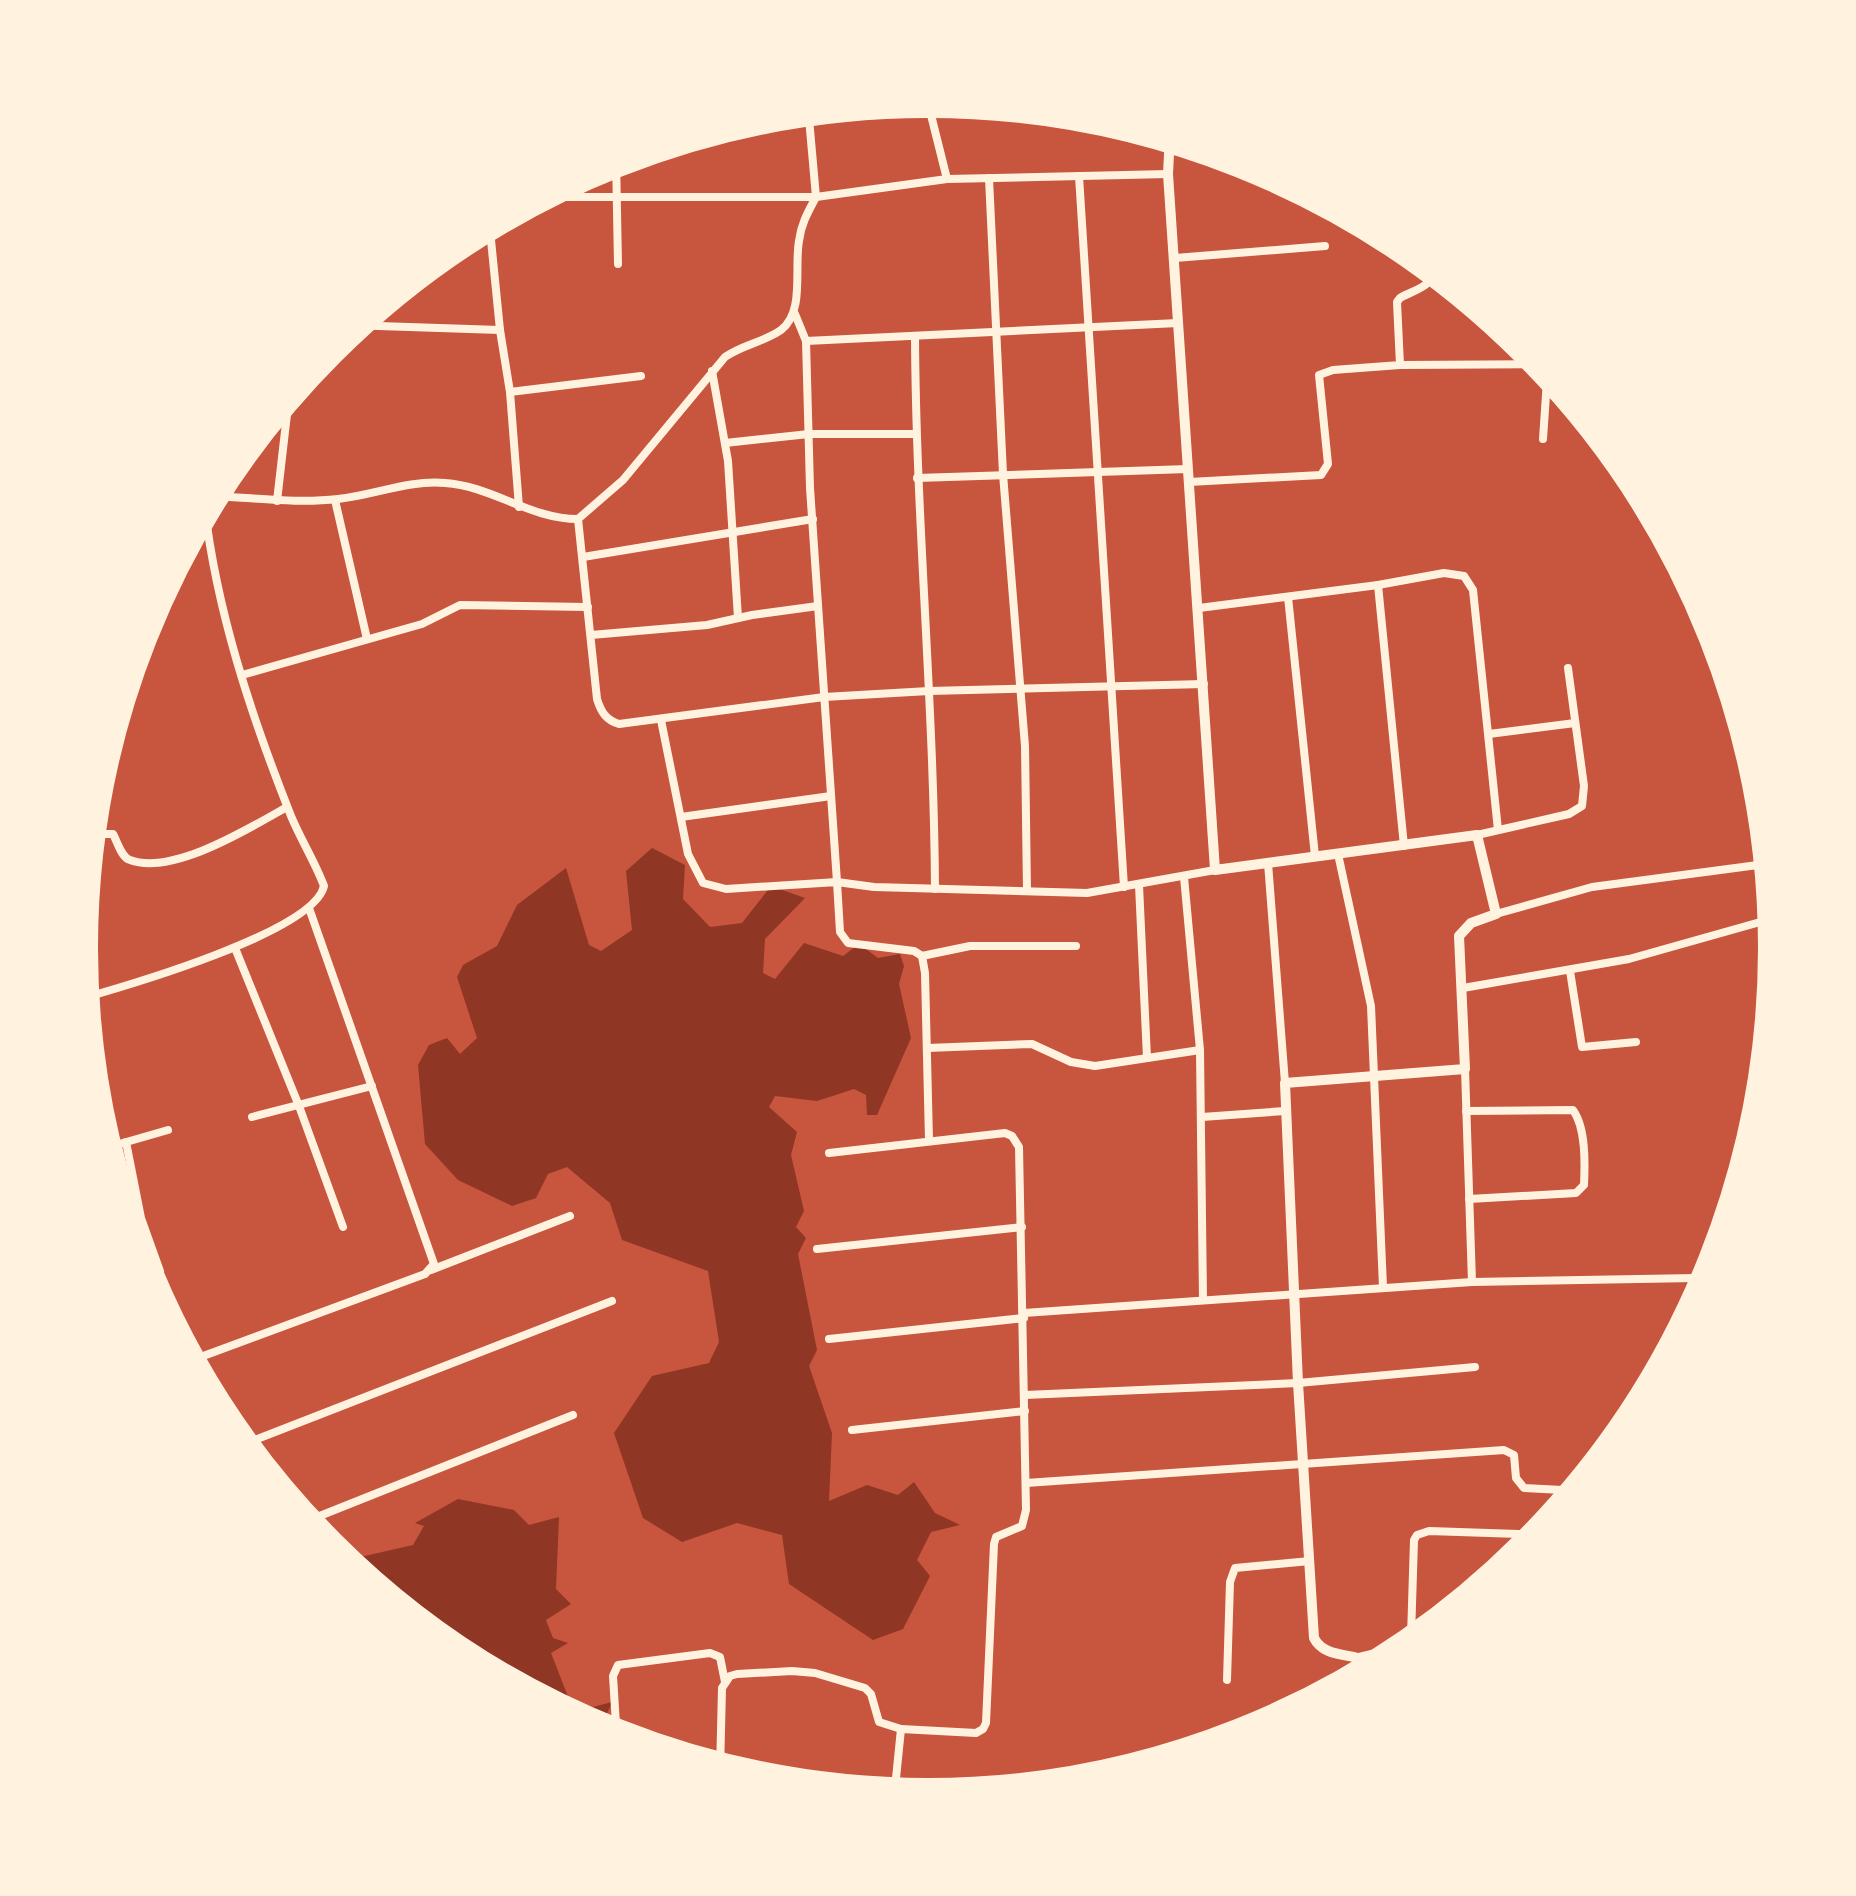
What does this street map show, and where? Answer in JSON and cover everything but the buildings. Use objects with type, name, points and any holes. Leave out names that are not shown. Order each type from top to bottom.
[{"type":"street","points":[[931,112],[947,179]]},
{"type":"street","points":[[809,122],[816,197],[798,242],[795,314],[806,341],[808,434],[840,932],[848,943],[914,951],[922,956],[970,946],[1076,946]]},
{"type":"street","points":[[1169,149],[1215,870]]},
{"type":"street","points":[[616,173],[618,264]]},
{"type":"street","points":[[560,198],[816,197],[947,179],[1168,174]]},
{"type":"street","points":[[1078,176],[1124,886]]},
{"type":"street","points":[[989,178],[1003,474],[1025,746],[1027,890]]},
{"type":"street","points":[[491,236],[520,507]]},
{"type":"street","points":[[1175,258],[1325,246]]},
{"type":"street","points":[[1400,364],[1397,302],[1430,280]]},
{"type":"street","points":[[223,500],[335,500],[419,483],[444,483],[465,486],[553,519],[578,519],[623,480],[712,372],[739,347],[783,328],[795,314]]},
{"type":"street","points":[[806,341],[1178,323]]},
{"type":"street","points":[[370,327],[500,330]]},
{"type":"street","points":[[915,336],[917,478],[935,889]]},
{"type":"street","points":[[1189,482],[1321,475],[1328,464],[1319,375],[1333,370],[1400,364],[1526,365]]},
{"type":"street","points":[[712,372],[724,443],[738,618]]},
{"type":"street","points":[[510,392],[641,376]]},
{"type":"street","points":[[1544,439],[1546,386]]},
{"type":"street","points":[[277,501],[287,412]]},
{"type":"street","points":[[724,443],[808,434],[916,434]]},
{"type":"street","points":[[917,478],[1188,469]]},
{"type":"street","points":[[335,500],[366,639]]},
{"type":"street","points":[[578,519],[597,700],[601,712],[619,724],[824,697],[929,690],[1204,684]]},
{"type":"street","points":[[583,557],[813,519]]},
{"type":"street","points":[[94,995],[234,948],[308,908],[319,900],[324,886],[288,807],[242,675],[218,594],[208,523]]},
{"type":"street","points":[[1199,608],[1378,586],[1454,572],[1464,576],[1470,582],[1498,830]]},
{"type":"street","points":[[1378,586],[1404,846]]},
{"type":"street","points":[[1288,597],[1315,856]]},
{"type":"street","points":[[242,675],[422,624],[460,606],[588,607]]},
{"type":"street","points":[[591,636],[662,631],[818,606]]},
{"type":"street","points":[[661,720],[692,866],[703,883],[714,888],[837,882],[874,888],[1087,893],[1215,870],[1477,835],[1569,814],[1582,806],[1584,786],[1568,668]]},
{"type":"street","points":[[1489,734],[1575,723]]},
{"type":"street","points":[[681,816],[831,796]]},
{"type":"street","points":[[101,834],[113,834],[123,854],[131,860],[176,859],[205,850],[288,807]]},
{"type":"street","points":[[1477,835],[1496,914]]},
{"type":"street","points":[[1338,854],[1369,986],[1383,1287]]},
{"type":"street","points":[[1268,864],[1285,1083],[1298,1383],[1316,1645],[1326,1651],[1367,1659]]},
{"type":"street","points":[[1472,1282],[1459,936],[1471,923],[1592,887],[1759,865]]},
{"type":"street","points":[[1184,878],[1200,1050],[1202,1300]]},
{"type":"street","points":[[1139,885],[1147,1058]]},
{"type":"street","points":[[308,908],[434,1259],[432,1270]]},
{"type":"street","points":[[1463,988],[1570,971],[1696,942],[1763,921]]},
{"type":"street","points":[[234,948],[299,1106],[342,1227]]},
{"type":"street","points":[[922,956],[929,1140]]},
{"type":"street","points":[[1570,971],[1582,1047],[1636,1042]]},
{"type":"street","points":[[927,1048],[1032,1044],[1082,1066],[1200,1050]]},
{"type":"street","points":[[1285,1083],[1464,1069]]},
{"type":"street","points":[[252,1118],[372,1086]]},
{"type":"street","points":[[1202,1118],[1285,1110]]},
{"type":"street","points":[[1466,1111],[1573,1110],[1580,1127],[1584,1174],[1584,1185],[1576,1194],[1469,1199]]},
{"type":"street","points":[[117,1144],[168,1130]]},
{"type":"street","points":[[725,1682],[730,1676],[752,1672],[815,1674],[864,1688],[874,1700],[879,1722],[901,1729],[966,1733],[983,1730],[986,1722],[994,1544],[996,1536],[1014,1530],[1025,1519],[1019,1148],[1012,1136],[1005,1133],[829,1153]]},
{"type":"street","points":[[126,1142],[141,1218],[160,1272]]},
{"type":"street","points":[[199,1357],[570,1216]]},
{"type":"street","points":[[817,1249],[1022,1228]]},
{"type":"street","points":[[828,1339],[1024,1315],[1383,1287],[1695,1278]]},
{"type":"street","points":[[253,1440],[612,1302]]},
{"type":"street","points":[[1025,1395],[1298,1383],[1475,1367]]},
{"type":"street","points":[[852,1430],[1026,1410]]},
{"type":"street","points":[[317,1517],[573,1415]]},
{"type":"street","points":[[1026,1483],[1504,1450],[1514,1455],[1516,1478],[1524,1488],[1563,1490]]},
{"type":"street","points":[[1412,1628],[1417,1535],[1430,1531],[1523,1534]]},
{"type":"street","points":[[1227,1680],[1230,1582],[1234,1568],[1310,1562]]},
{"type":"street","points":[[1359,1657],[1375,1653]]},
{"type":"street","points":[[616,1723],[613,1676],[618,1665],[716,1654],[725,1682],[721,1757]]},
{"type":"street","points":[[896,1783],[901,1729]]},
{"type":"shaded area","points":[[652,848],[685,865],[683,899],[710,927],[742,923],[771,886],[805,898],[765,939],[763,973],[775,979],[804,943],[843,956],[859,944],[878,958],[900,954],[904,966],[899,984],[911,1038],[877,1115],[867,1115],[866,1095],[854,1089],[817,1101],[775,1096],[769,1107],[797,1132],[791,1155],[804,1211],[796,1227],[806,1238],[798,1254],[817,1350],[809,1366],[832,1433],[829,1501],[867,1485],[898,1495],[914,1482],[935,1513],[960,1525],[931,1532],[917,1560],[930,1576],[903,1629],[873,1640],[789,1584],[782,1535],[737,1523],[682,1542],[643,1518],[614,1433],[652,1376],[709,1363],[719,1342],[708,1271],[622,1240],[610,1203],[567,1167],[548,1174],[536,1198],[512,1206],[458,1180],[425,1144],[418,1065],[429,1045],[447,1038],[460,1054],[477,1038],[457,977],[463,965],[497,946],[517,905],[566,868],[589,945],[601,951],[632,930],[626,871]]},
{"type":"shaded area","points":[[458,1499],[514,1510],[529,1525],[559,1517],[556,1589],[571,1604],[546,1620],[553,1638],[568,1643],[551,1653],[570,1703],[464,1643],[419,1611],[357,1558],[413,1545],[424,1526],[415,1523]]},
{"type":"shaded area","points":[[612,1702],[605,1719],[585,1709]]}]
